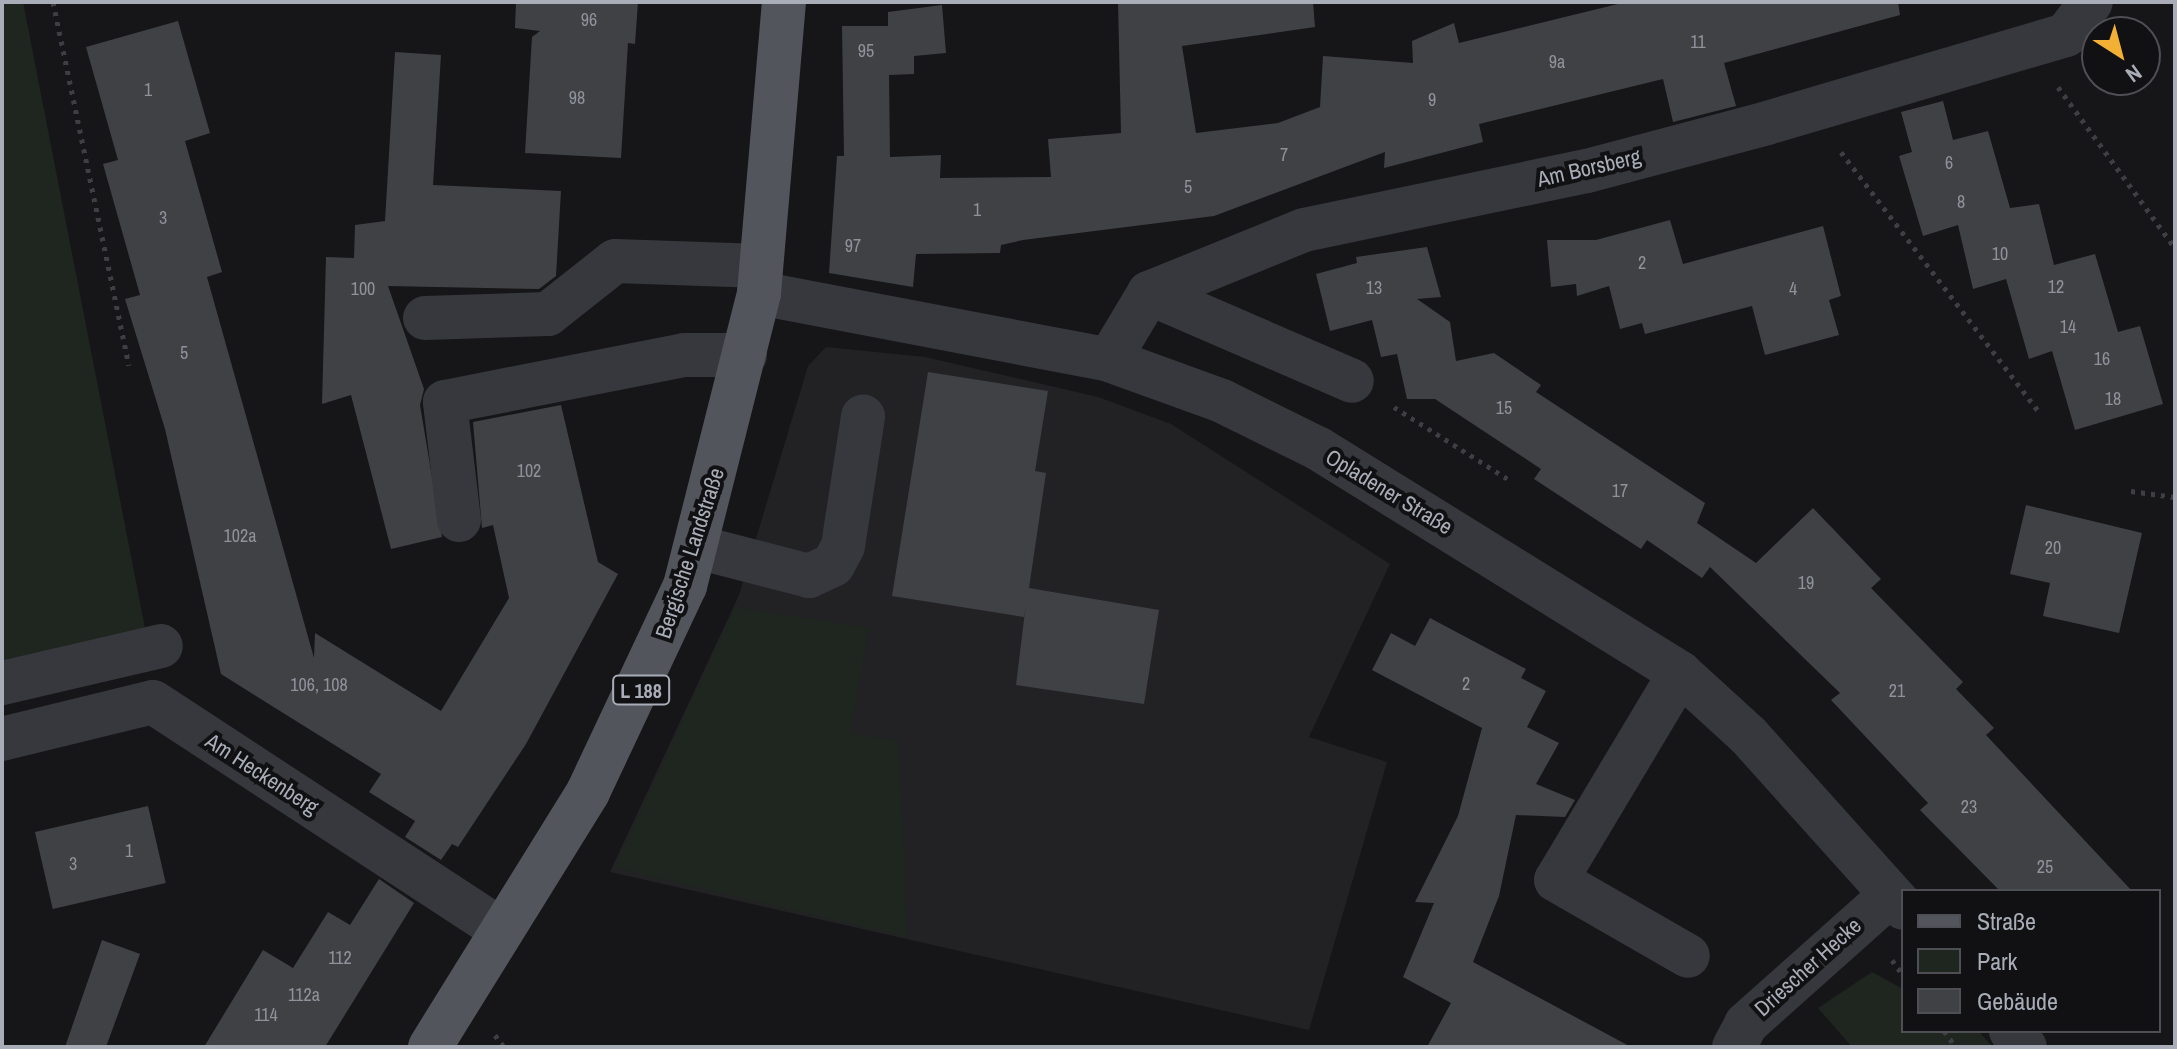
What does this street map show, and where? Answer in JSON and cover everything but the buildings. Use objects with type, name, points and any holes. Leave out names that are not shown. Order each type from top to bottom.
[{"type":"main road","name":"Bergische Landstraße","points":[[430,1047],[588,792],[650,673],[697,547],[745,355],[760,280],[784,2]]},
{"type":"street","name":"Am Borsberg","points":[[1149,293],[1304,230],[1587,171],[2066,35],[2091,2]]},
{"type":"street","name":"Opladener Straße","points":[[425,318],[548,314],[615,261],[760,280],[1109,360],[1222,401],[1319,449],[1680,673],[1748,735],[1897,902]]},
{"type":"street","points":[[1109,360],[1149,293],[1352,381]]},
{"type":"street","points":[[459,520],[445,402],[684,355],[745,355]]},
{"type":"street","points":[[697,547],[809,576],[833,565],[843,546],[863,417]]},
{"type":"street","points":[[2,683],[161,646]]},
{"type":"street","points":[[1680,673],[1556,880],[1688,956]]},
{"type":"street","name":"Am Heckenberg","points":[[2,739],[153,702],[502,930]]},
{"type":"street","name":"Driescher Hecke","points":[[1734,1047],[1746,1024],[1897,902]]},
{"type":"path","points":[[53,2],[129,365]]},
{"type":"path","points":[[2028,45],[2175,248]]},
{"type":"path","points":[[1809,110],[2039,412]]},
{"type":"path","points":[[1352,381],[1511,481]]},
{"type":"path","points":[[2131,491],[2175,497]]},
{"type":"shaded area","points":[[826,347],[925,357],[1098,397],[1171,424],[1390,564],[1309,737],[1387,762],[1309,1030],[610,872],[739,595],[808,366]]},
{"type":"green space","points":[[2,2],[23,2],[145,628],[2,664]]},
{"type":"green space","points":[[735,607],[869,628],[850,734],[899,740],[907,937],[615,868]]},
{"type":"green space","points":[[1872,972],[1901,988],[1901,1033],[1980,1033],[1993,1047],[1852,1047],[1818,1008]]}]
